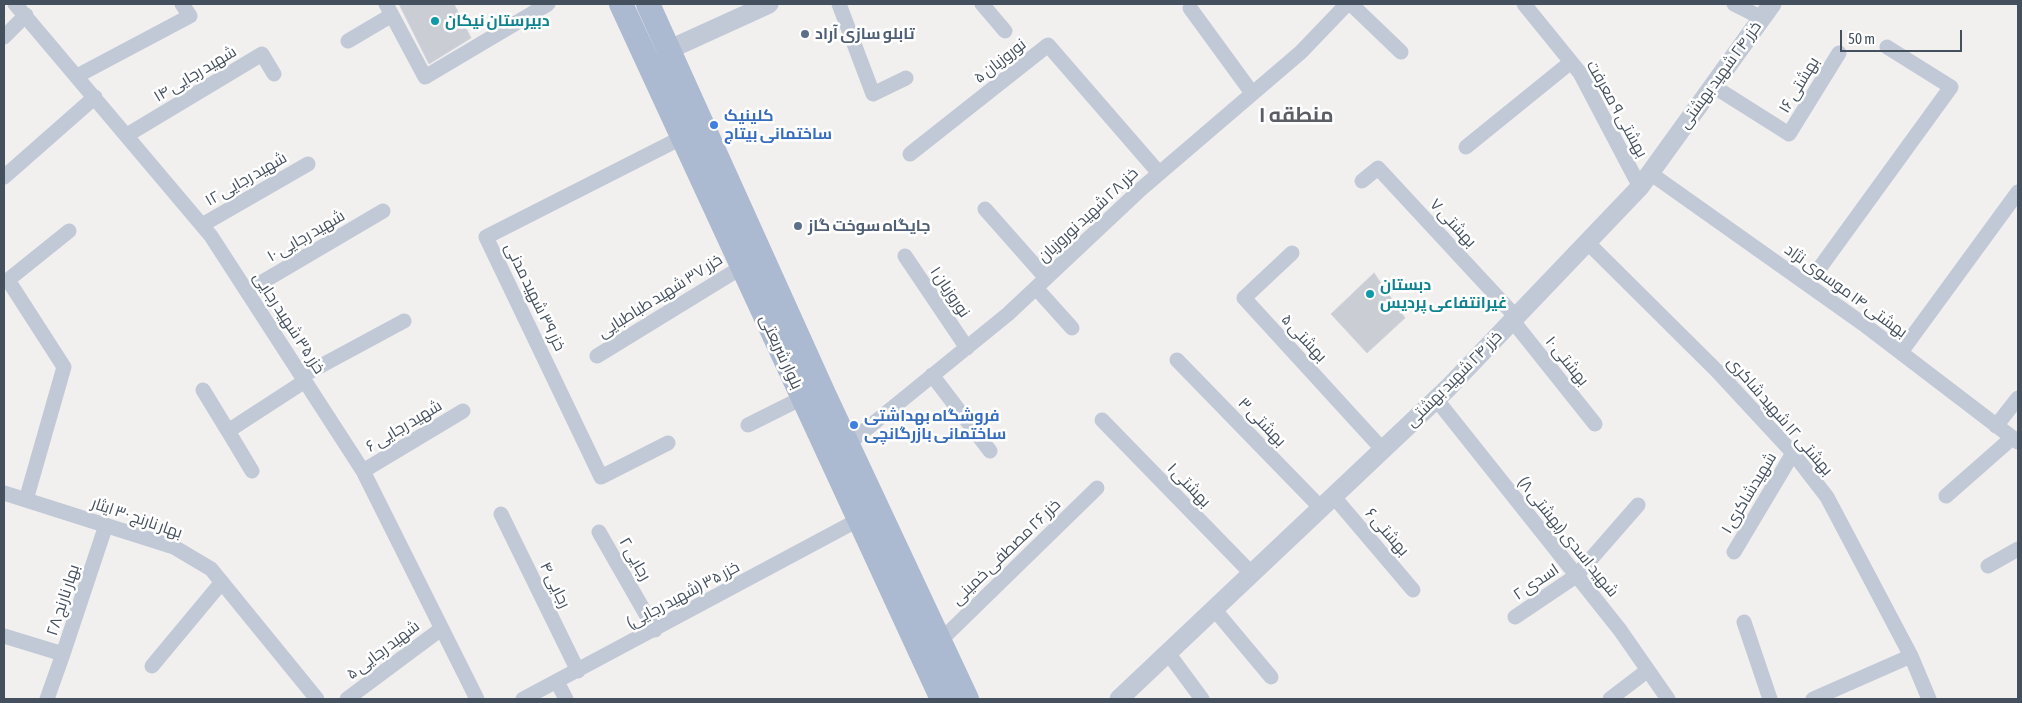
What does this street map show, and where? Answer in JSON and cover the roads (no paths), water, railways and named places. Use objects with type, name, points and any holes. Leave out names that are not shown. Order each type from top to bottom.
[{"type":"main road","name":"بلوار شریعتی","points":[[622,4],[942,699]]},
{"type":"main road","name":"بلوار شریعتی","points":[[648,4],[848,444],[967,699]]},
{"type":"street","points":[[78,76],[190,16],[182,4]]},
{"type":"street","points":[[348,41],[389,10],[425,77],[548,4]]},
{"type":"street","points":[[668,50],[769,4]]},
{"type":"street","points":[[839,4],[873,94],[906,78]]},
{"type":"street","points":[[982,4],[1005,31]]},
{"type":"street","name":"خزر ۲۸ شهید نوروزیان","points":[[848,444],[1008,314],[1159,173],[1301,52],[1347,4]]},
{"type":"street","points":[[1352,4],[1401,52]]},
{"type":"street","name":"بهشتی ۹ معرفت","points":[[1524,4],[1580,73],[1644,180]]},
{"type":"street","points":[[1734,4],[1767,11]]},
{"type":"street","points":[[1190,8],[1252,93]]},
{"type":"street","points":[[4,37],[21,10]]},
{"type":"street","name":"خزر ۳۵ شهید رجایی","points":[[21,10],[202,225],[247,291],[363,471],[477,699]]},
{"type":"street","name":"خزر ۲۴ شهید بهشتی","points":[[1128,696],[1168,653],[1436,399],[1587,242],[1644,180],[1767,11]]},
{"type":"street","name":"نوروزیان ۵","points":[[910,154],[1048,45],[1159,173]]},
{"type":"street","points":[[1808,284],[1951,87],[1887,47]]},
{"type":"street","name":"بهشتی ۱۶","points":[[1713,86],[1789,134],[1839,53]]},
{"type":"street","name":"شهید رجایی ۱۴","points":[[127,135],[262,54],[274,74]]},
{"type":"street","points":[[1466,147],[1571,62]]},
{"type":"street","points":[[4,177],[95,97]]},
{"type":"street","name":"خزر ۳۹ شهید مدنی","points":[[668,443],[601,477],[486,237],[682,137]]},
{"type":"street","name":"شهید رجایی ۱۲","points":[[202,225],[308,164]]},
{"type":"street","name":"بهشتی ۷","points":[[1362,181],[1378,168],[1514,319]]},
{"type":"street","name":"بهشتی ۱۴ موسوی نژاد","points":[[1644,180],[1808,284],[1901,352],[2015,440]]},
{"type":"street","points":[[1901,352],[2018,192]]},
{"type":"street","points":[[985,209],[1041,283],[1072,328]]},
{"type":"street","name":"شهید رجایی ۱۰","points":[[247,291],[384,211]]},
{"type":"street","points":[[26,500],[64,367],[8,280],[69,231]]},
{"type":"street","name":"بهشتی ۱۲ شهید شاکری","points":[[1587,242],[1717,371],[1793,453],[1827,498],[1911,656],[1929,699]]},
{"type":"street","name":"بهشتی ۵","points":[[1292,253],[1244,298],[1383,450]]},
{"type":"street","name":"نوروزیان ۱","points":[[905,256],[967,348]]},
{"type":"street","name":"خزر ۳۷ شهید طباطبایی","points":[[596,356],[742,267]]},
{"type":"street","name":"بهشتی ۱۰","points":[[1514,319],[1595,424]]},
{"type":"street","points":[[228,431],[304,379],[404,321]]},
{"type":"street","name":"بهشتی ۳","points":[[1177,360],[1327,502]]},
{"type":"street","points":[[932,376],[990,451]]},
{"type":"street","points":[[203,390],[252,471]]},
{"type":"street","points":[[748,425],[802,398]]},
{"type":"street","points":[[1996,426],[2018,398]]},
{"type":"street","name":"شهید اسدی (بهشتی ۸)","points":[[1436,399],[1620,630],[1668,699]]},
{"type":"street","name":"شهید رجایی ۶","points":[[363,471],[463,411]]},
{"type":"street","name":"بهشتی ۱","points":[[1102,420],[1252,574]]},
{"type":"street","points":[[1946,496],[2015,440]]},
{"type":"street","name":"شهیدشاکری ۱","points":[[1734,552],[1793,453]]},
{"type":"street","name":"خزر ۲۶ مصطفی خمینی","points":[[940,641],[1097,488]]},
{"type":"street","name":"بهار نارنج ۳۰ ایثار","points":[[4,493],[174,547],[211,570],[317,699]]},
{"type":"street","name":"بهشتی ۶","points":[[1327,502],[1413,590]]},
{"type":"street","name":"اسدی ۲","points":[[1515,617],[1576,576],[1638,505]]},
{"type":"street","name":"رجایی ۴","points":[[500,514],[578,671]]},
{"type":"street","name":"خزر ۳۵ (شهید رجایی)","points":[[523,699],[858,520]]},
{"type":"street","name":"بهار نارنج ۲۸","points":[[4,636],[63,654],[106,525]]},
{"type":"street","name":"رجایی ۲","points":[[599,532],[655,630]]},
{"type":"street","points":[[1988,566],[2018,549]]},
{"type":"street","points":[[152,666],[222,582]]},
{"type":"street","points":[[1214,609],[1271,677]]},
{"type":"street","points":[[1744,622],[1770,699]]},
{"type":"street","name":"شهید رجایی ۵","points":[[347,699],[441,629]]},
{"type":"street","points":[[1168,653],[1202,699]]},
{"type":"street","points":[[47,699],[63,654]]},
{"type":"street","points":[[1813,699],[1911,656]]},
{"type":"street","points":[[1610,699],[1648,670]]},
{"type":"street","points":[[557,682],[566,699]]},
{"type":"place","name":"دبیرستان نیکان","points":[[435,21]]},
{"type":"place","name":"تابلو سازی آراد","points":[[805,34]]},
{"type":"place","name":"کلینیک ساختمانی بیتاج","points":[[714,125]]},
{"type":"place","name":"جایگاه سوخت گاز","points":[[798,226]]},
{"type":"place","name":"دبستان غیرانتفاعی پردیس","points":[[1370,294]]},
{"type":"place","name":"فروشگاه بهداشتی ساختمانی بازرگانچی","points":[[854,425]]},
{"type":"district","name":"منطقه ۱","points":[[1296,115]]}]
